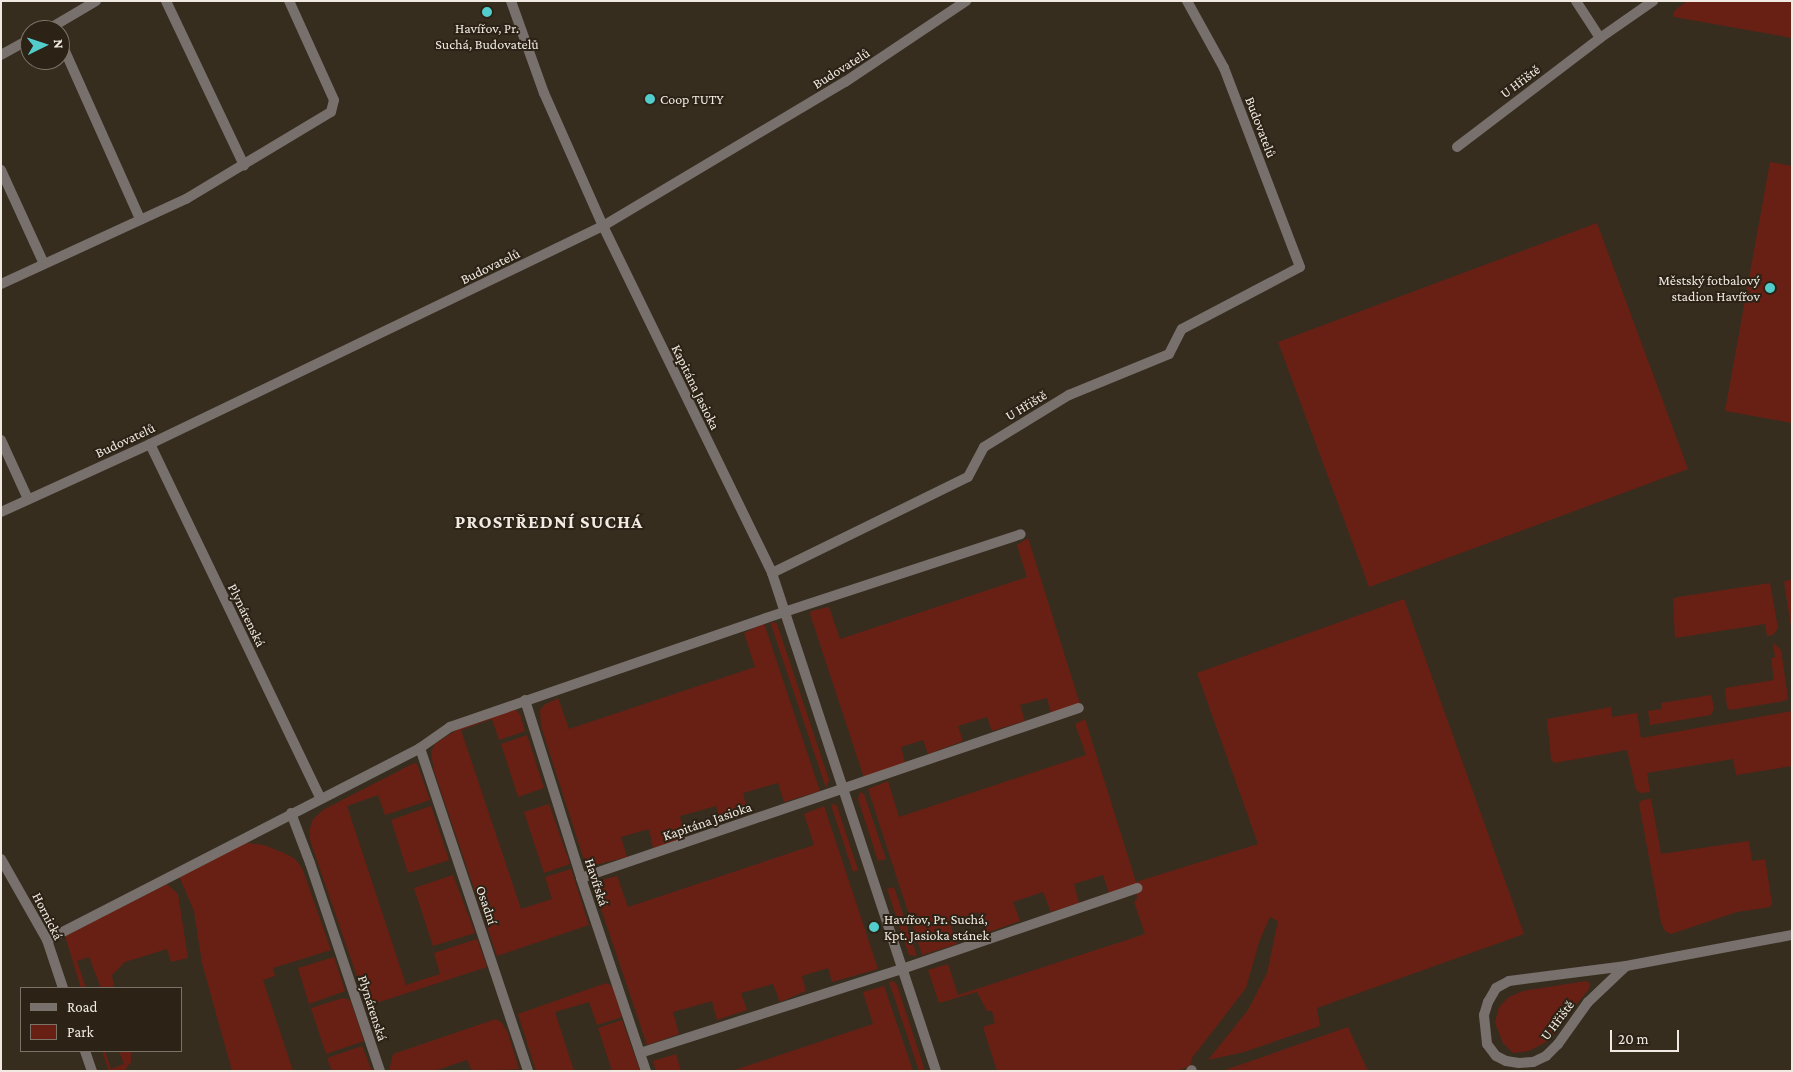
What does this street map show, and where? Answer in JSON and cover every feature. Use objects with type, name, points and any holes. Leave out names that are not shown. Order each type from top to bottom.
[{"type":"street","points":[[66,20],[96,1]]},
{"type":"street","points":[[166,1],[244,165]]},
{"type":"street","points":[[1,284],[186,199],[323,119],[334,107],[334,100],[289,1]]},
{"type":"street","name":"Kapitána Jasioka","points":[[511,1],[544,93],[603,226],[772,573],[936,1071]]},
{"type":"street","name":"Budovatelů","points":[[1,512],[150,444],[603,226],[845,82],[966,1]]},
{"type":"street","name":"Budovatelů","points":[[1187,1],[1224,68],[1300,267]]},
{"type":"street","points":[[1576,1],[1600,38]]},
{"type":"street","name":"U Hřiště","points":[[1457,147],[1600,38],[1653,1]]},
{"type":"street","points":[[1,55],[20,45]]},
{"type":"street","points":[[70,62],[140,219]]},
{"type":"street","points":[[1,170],[44,264]]},
{"type":"street","name":"U Hřiště","points":[[772,573],[968,477],[984,447],[1069,394],[1169,354],[1182,329],[1300,267]]},
{"type":"street","points":[[1,440],[28,500]]},
{"type":"street","name":"Plynárenská","points":[[150,444],[320,798]]},
{"type":"street","points":[[47,940],[420,748],[450,726],[784,612],[1021,534]]},
{"type":"street","name":"Havířská","points":[[525,700],[580,878],[646,1071]]},
{"type":"street","name":"Kapitána Jasioka","points":[[580,878],[1079,708]]},
{"type":"street","name":"Osadní","points":[[420,748],[528,1071]]},
{"type":"street","name":"Plynárenská","points":[[291,813],[310,863],[380,1071]]},
{"type":"street","name":"Hornická","points":[[1,859],[47,940],[63,987]]},
{"type":"street","points":[[640,1052],[902,968],[1137,888]]},
{"type":"street","name":"U Hřiště","points":[[1626,966],[1588,1002],[1558,1044],[1546,1056],[1533,1062],[1506,1061],[1496,1056],[1487,1044],[1484,1016],[1488,1002],[1496,988],[1509,981],[1626,966],[1792,935]]},
{"type":"street","points":[[85,1052],[92,1071]]},
{"type":"green space","points":[[1687,1],[1792,1],[1792,38],[1674,17],[1675,10]]},
{"type":"green space","name":"Městský fotbalový stadion Havířov","points":[[1770,162],[1792,166],[1792,423],[1725,411]]},
{"type":"green space","points":[[1597,223],[1688,469],[1369,587],[1278,342]]},
{"type":"green space","points":[[1028,538],[1080,704],[1051,713],[1047,698],[1020,705],[1025,721],[992,731],[987,717],[958,726],[963,741],[928,754],[923,740],[901,747],[905,763],[864,778],[810,614],[811,611],[829,607],[840,639],[1027,577],[1017,545]]},
{"type":"green space","points":[[1792,579],[1792,632],[1784,582]]},
{"type":"green space","points":[[1770,583],[1778,628],[1773,635],[1767,636],[1765,624],[1675,638],[1673,599]]},
{"type":"green space","points":[[1404,599],[1524,934],[1317,1008],[1320,1026],[1244,1052],[1208,1060],[1248,1010],[1267,973],[1278,921],[1270,917],[1259,942],[1246,988],[1192,1058],[1190,1066],[1176,1071],[997,1071],[983,1027],[995,1023],[992,1011],[987,1011],[977,992],[939,1003],[928,970],[948,964],[958,995],[1145,934],[1134,902],[1137,899],[1136,886],[1109,893],[1103,875],[1074,884],[1079,903],[1051,912],[1043,892],[1013,902],[1020,921],[986,933],[978,912],[950,923],[957,944],[922,955],[868,789],[888,781],[899,817],[1086,755],[1075,724],[1085,719],[1136,882],[1258,844],[1197,673]]},
{"type":"green space","points":[[770,622],[776,623],[778,627],[829,780],[826,788]]},
{"type":"green space","points":[[764,623],[820,791],[784,802],[778,783],[743,793],[748,814],[721,823],[716,806],[680,816],[685,839],[653,848],[649,829],[621,837],[627,857],[595,865],[587,862],[583,857],[541,726],[540,710],[544,705],[558,698],[569,729],[755,667],[744,633]]},
{"type":"green space","points":[[1773,642],[1781,650],[1788,698],[1784,701],[1730,710],[1727,707],[1725,688],[1774,680],[1771,658],[1775,657]]},
{"type":"green space","points":[[1711,695],[1714,708],[1711,715],[1650,725],[1648,711],[1662,709],[1661,703]]},
{"type":"green space","points":[[1611,707],[1612,717],[1637,713],[1641,738],[1792,711],[1792,766],[1736,775],[1733,759],[1647,773],[1650,792],[1641,793],[1636,790],[1627,750],[1554,763],[1551,759],[1547,719]]},
{"type":"green space","points":[[514,708],[520,714],[525,731],[499,740],[492,719],[461,730],[521,909],[552,899],[545,877],[571,869],[589,925],[497,956],[434,771],[431,752],[435,744],[458,729]]},
{"type":"green space","points":[[527,735],[544,788],[518,797],[501,744]]},
{"type":"green space","points":[[414,763],[417,764],[430,800],[385,815],[378,795],[347,806],[406,985],[440,974],[434,953],[477,939],[487,967],[367,1006],[310,840],[310,828],[313,819],[323,810]]},
{"type":"green space","points":[[860,792],[864,794],[886,859],[878,861],[858,799]]},
{"type":"green space","points":[[1651,799],[1661,854],[1749,841],[1752,861],[1765,859],[1772,903],[1770,907],[1737,912],[1671,934],[1665,931],[1661,922],[1639,804],[1642,800]]},
{"type":"green space","points":[[549,804],[570,864],[544,873],[524,812]]},
{"type":"green space","points":[[831,805],[837,806],[858,870],[853,872]]},
{"type":"green space","points":[[431,806],[449,860],[408,873],[391,820]]},
{"type":"green space","points":[[824,806],[878,969],[832,982],[828,968],[802,976],[806,991],[780,1002],[773,984],[741,993],[747,1010],[717,1020],[712,1001],[673,1012],[679,1034],[647,1045],[596,894],[598,883],[617,876],[628,907],[814,845],[804,814]]},
{"type":"green space","points":[[247,843],[264,845],[295,859],[302,868],[331,950],[273,968],[275,976],[263,980],[293,1071],[232,1071],[202,963],[194,911],[179,876],[234,847]]},
{"type":"green space","points":[[453,875],[475,933],[433,946],[414,888]]},
{"type":"green space","points":[[167,884],[178,894],[188,958],[171,962],[167,949],[125,962],[112,975],[114,987],[101,987],[89,957],[77,961],[86,987],[81,987],[65,936]]},
{"type":"green space","points":[[894,887],[917,956],[909,955],[887,889]]},
{"type":"green space","points":[[334,957],[345,991],[309,1004],[298,968]]},
{"type":"green space","points":[[893,981],[897,985],[925,1071],[919,1071],[889,982]]},
{"type":"green space","points":[[1586,981],[1590,983],[1589,989],[1546,1042],[1529,1051],[1513,1053],[1503,1043],[1495,1023],[1499,1007],[1509,997],[1523,991]]},
{"type":"green space","points":[[606,983],[612,986],[622,1017],[597,1025],[589,1002],[555,1012],[574,1071],[536,1071],[518,1014]]},
{"type":"green space","points":[[884,986],[913,1071],[732,1071],[873,1024],[863,992]]},
{"type":"green space","points":[[343,998],[350,1000],[364,1041],[326,1054],[311,1008]]},
{"type":"green space","points":[[496,1019],[502,1023],[508,1033],[519,1069],[472,1071],[467,1060],[434,1071],[389,1071],[393,1054]]},
{"type":"green space","points":[[622,1020],[640,1071],[612,1071],[598,1028]]},
{"type":"green space","points":[[1348,1027],[1368,1071],[1222,1071],[1251,1061]]},
{"type":"green space","points":[[362,1046],[372,1071],[332,1071],[327,1058]]},
{"type":"green space","points":[[102,1052],[105,1052],[111,1069],[124,1064],[119,1052],[131,1052],[131,1062],[124,1071],[109,1071]]},
{"type":"green space","points":[[676,1054],[681,1071],[656,1071],[653,1061]]},
{"type":"place","name":"Havířov, Pr. Suchá, Budovatelů","points":[[487,12]]},
{"type":"place","name":"Coop TUTY","points":[[650,99]]},
{"type":"place","name":"Městský fotbalový stadion Havířov","points":[[1770,288]]},
{"type":"place","name":"Havířov, Pr. Suchá, Kpt. Jasioka stánek","points":[[874,927]]},
{"type":"district","name":"PROSTŘEDNÍ SUCHÁ","points":[[549,522]]}]
